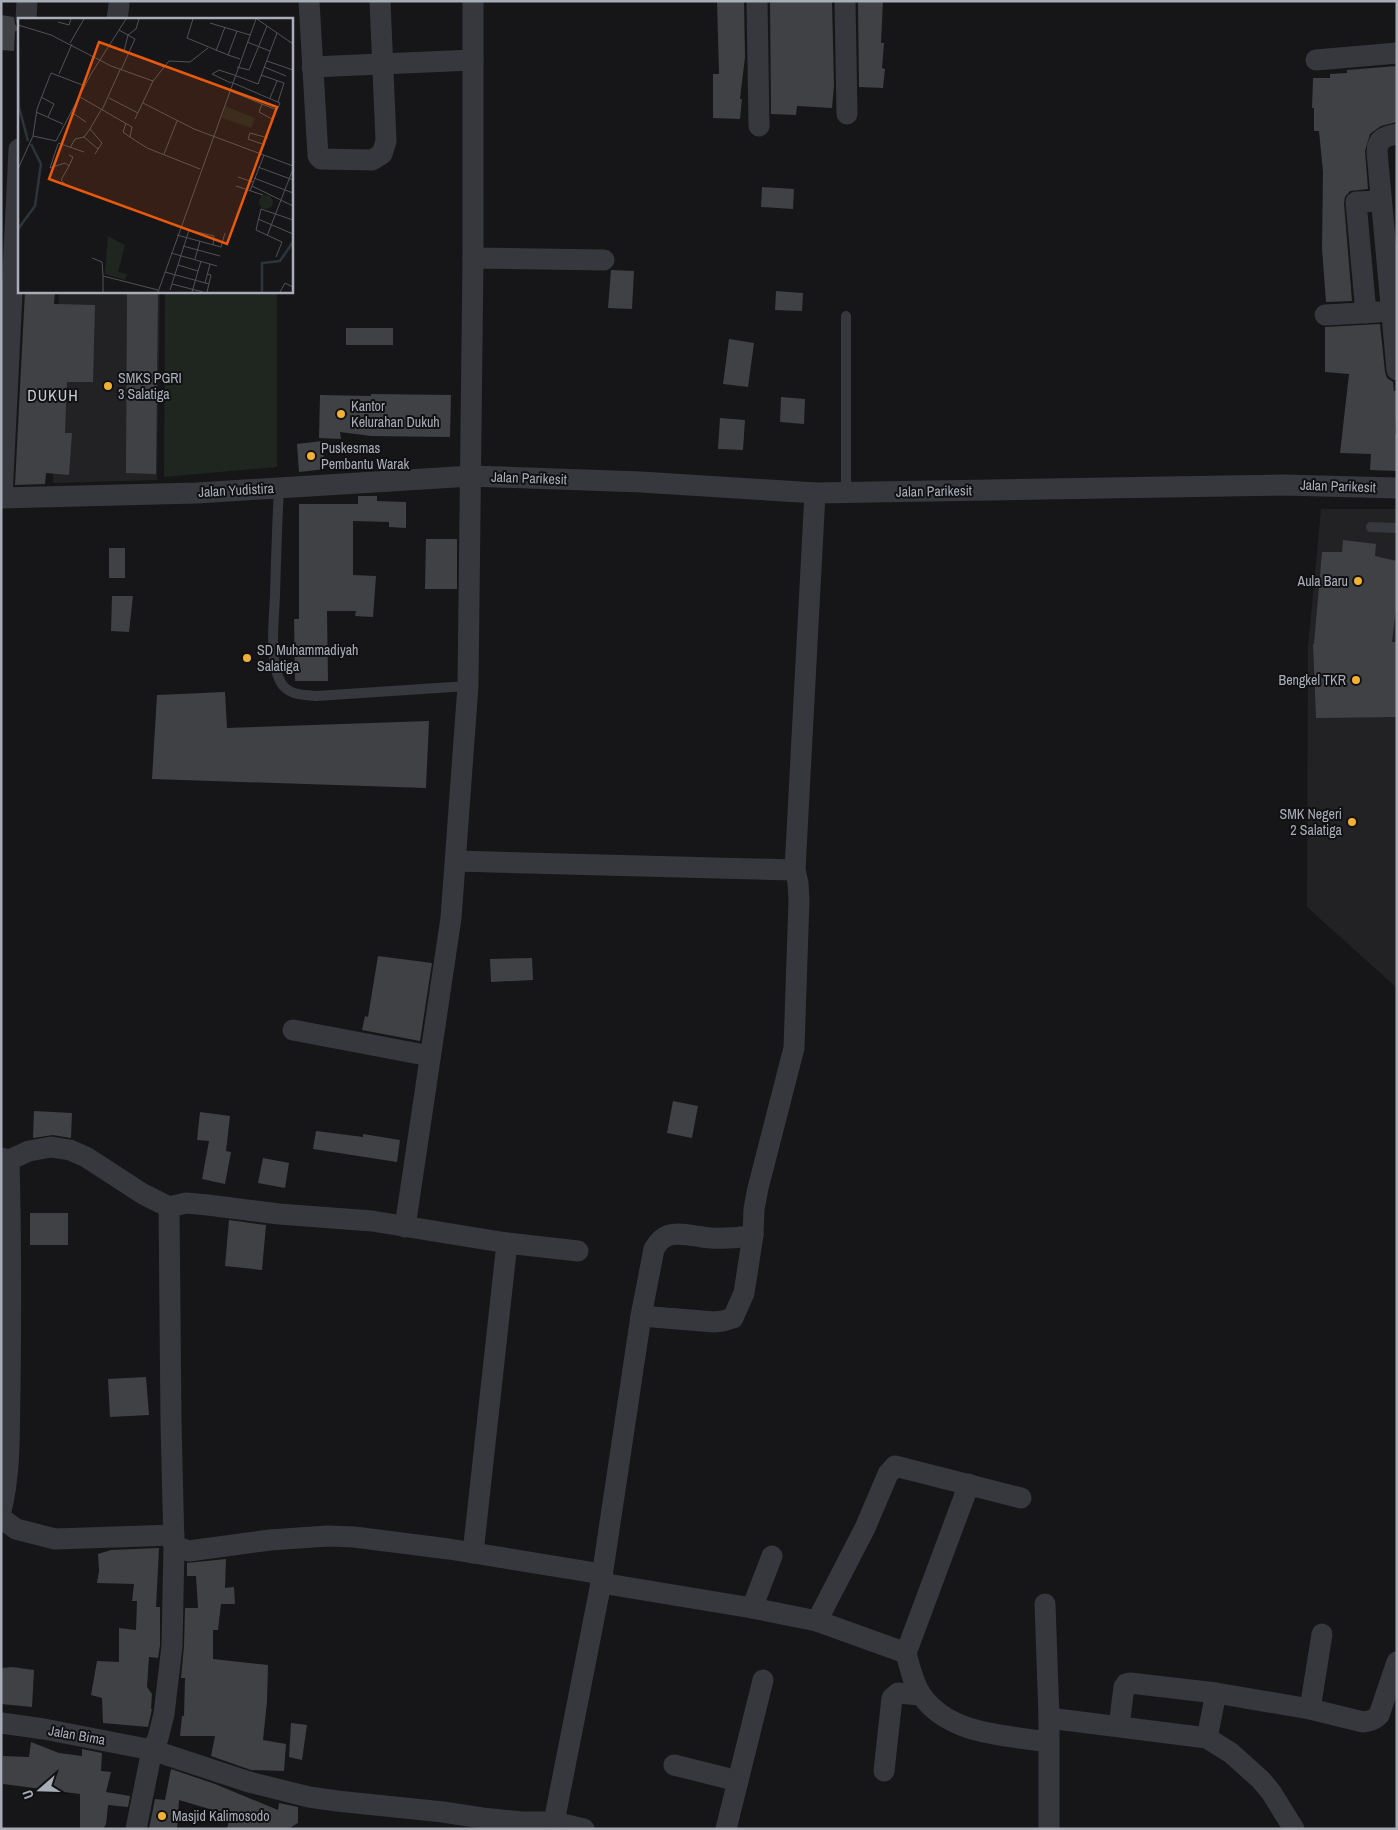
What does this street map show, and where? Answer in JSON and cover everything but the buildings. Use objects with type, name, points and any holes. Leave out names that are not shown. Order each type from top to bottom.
[{"type":"street","points":[[26,18],[27,1]]},
{"type":"street","points":[[309,1],[318,156],[321,159],[372,160],[382,154],[386,141],[380,1]]},
{"type":"street","points":[[405,1227],[451,918],[468,686],[473,1]]},
{"type":"street","points":[[757,1],[759,126]]},
{"type":"street","points":[[845,1],[847,114]]},
{"type":"street","points":[[1316,60],[1397,53]]},
{"type":"street","points":[[312,67],[473,60]]},
{"type":"street","points":[[1397,134],[1385,137],[1377,146],[1397,370]]},
{"type":"street","points":[[2,498],[9,185],[18,145]]},
{"type":"street","points":[[1366,313],[1356,202],[1381,201]]},
{"type":"street","points":[[472,258],[604,260]]},
{"type":"street","points":[[1325,314],[1391,311]]},
{"type":"street","name":"Jalan Yudistira","points":[[2,498],[197,493],[471,476]]},
{"type":"street","name":"Jalan Parikesit","points":[[471,476],[641,482],[815,493],[1283,484],[1397,488]]},
{"type":"street","points":[[641,1316],[714,1322],[723,1321],[733,1318],[744,1293],[758,1188],[794,1048],[799,900],[795,870],[815,493]]},
{"type":"street","points":[[456,861],[795,870]]},
{"type":"street","points":[[293,1030],[430,1056]]},
{"type":"street","points":[[1,1511],[8,1473],[9,1435],[11,1238],[5,1159],[29,1151],[51,1147],[70,1150],[86,1157],[143,1194],[170,1207],[186,1203],[279,1214],[372,1221],[507,1243],[578,1251]]},
{"type":"street","points":[[136,1829],[152,1750],[158,1738],[164,1714],[172,1646],[174,1540],[170,1207]]},
{"type":"street","points":[[554,1822],[602,1579],[641,1316],[654,1249],[659,1241],[668,1235],[740,1238],[753,1235]]},
{"type":"street","points":[[473,1553],[507,1243]]},
{"type":"street","points":[[816,1621],[865,1528],[891,1469],[895,1466],[1021,1498]]},
{"type":"street","points":[[969,1484],[906,1653],[911,1672],[921,1695],[935,1710],[953,1722],[968,1728],[1048,1742]]},
{"type":"street","points":[[1,1518],[16,1529],[55,1539],[174,1540],[189,1551],[270,1540],[328,1536],[354,1537],[473,1553],[816,1621],[906,1653]]},
{"type":"street","points":[[752,1608],[772,1556]]},
{"type":"street","points":[[1045,1604],[1049,1718],[1049,1829]]},
{"type":"street","points":[[1310,1709],[1322,1634]]},
{"type":"street","points":[[1119,1726],[1126,1684],[1216,1693],[1310,1709],[1363,1722],[1375,1719],[1379,1715],[1397,1662]]},
{"type":"street","points":[[726,1829],[763,1680]]},
{"type":"street","points":[[884,1771],[892,1698],[898,1693],[921,1695]]},
{"type":"street","points":[[1207,1738],[1216,1693]]},
{"type":"street","points":[[1049,1718],[1207,1738],[1231,1753],[1260,1780],[1271,1792],[1294,1829]]},
{"type":"street","name":"Jalan Bima","points":[[1,1723],[44,1729],[152,1750],[249,1782],[309,1797],[442,1820],[482,1818],[522,1822],[554,1822],[584,1829]]},
{"type":"street","points":[[674,1765],[738,1781]]},
{"type":"lane","points":[[846,316],[846,493]]},
{"type":"lane","points":[[278,488],[274,633],[275,665],[280,681],[288,691],[299,695],[316,696],[468,686]]},
{"type":"lane","points":[[1371,527],[1397,528]]},
{"type":"shaded area","name":"SMKS PGRI 3 Salatiga","points":[[59,292],[160,292],[157,480],[53,483]]},
{"type":"shaded area","points":[[165,292],[277,292],[277,467],[164,477]]},
{"type":"shaded area","name":"SMK Negeri 2 Salatiga","points":[[1321,509],[1397,509],[1397,988],[1307,907],[1308,647]]},
{"type":"place","name":"SMKS PGRI 3 Salatiga","points":[[108,386]]},
{"type":"place","name":"Kantor Kelurahan Dukuh","points":[[341,414]]},
{"type":"place","name":"Puskesmas Pembantu Warak","points":[[311,456]]},
{"type":"place","name":"Aula Baru","points":[[1358,581]]},
{"type":"place","name":"SD Muhammadiyah Salatiga","points":[[247,658]]},
{"type":"place","name":"Bengkel TKR","points":[[1356,680]]},
{"type":"place","name":"SMK Negeri 2 Salatiga","points":[[1352,822]]},
{"type":"place","name":"Masjid Kalimosodo","points":[[162,1816]]},
{"type":"district","name":"DUKUH","points":[[53,395]]}]
